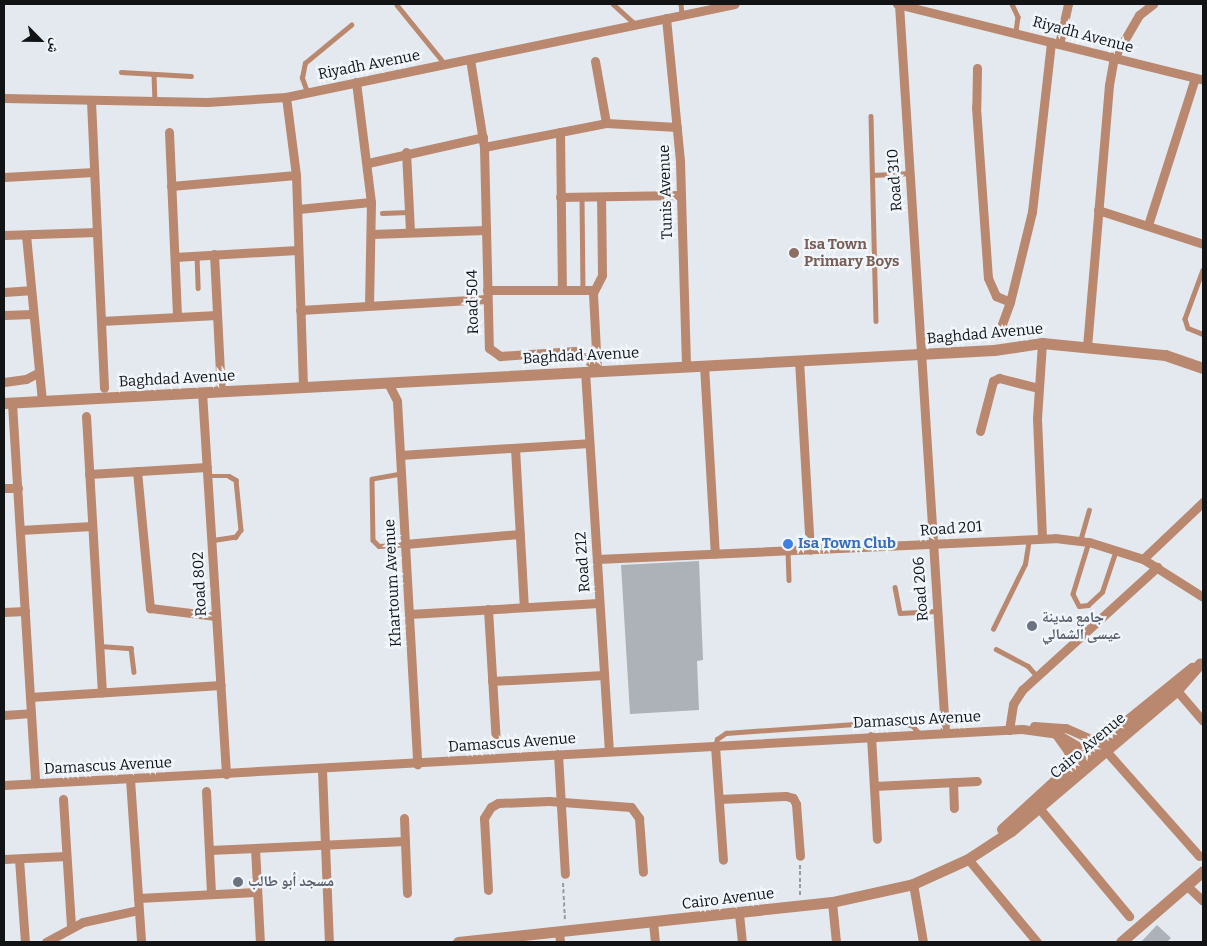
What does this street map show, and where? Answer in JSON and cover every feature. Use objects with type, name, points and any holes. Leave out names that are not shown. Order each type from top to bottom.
[{"type":"street","name":"Riyadh Avenue","points":[[4,98],[91,102],[155,102],[286,96],[666,18],[681,9],[734,4]]},
{"type":"street","name":"Riyadh Avenue","points":[[898,4],[1199,79]]},
{"type":"street","name":"Road 310","points":[[898,4],[907,173],[921,354]]},
{"type":"street","points":[[998,335],[1010,302],[1036,191],[1055,43],[1068,4]]},
{"type":"street","points":[[1087,347],[1107,95],[1114,58],[1139,15],[1153,4]]},
{"type":"street","name":"Tunis Avenue","points":[[666,18],[677,127],[681,195],[686,366]]},
{"type":"street","name":"Road 504","points":[[470,59],[484,142],[488,344],[493,354],[575,351],[597,368]]},
{"type":"street","points":[[594,61],[606,123]]},
{"type":"street","points":[[977,68],[976,107],[988,278],[996,296],[1010,302]]},
{"type":"street","points":[[1148,225],[1199,79]]},
{"type":"street","points":[[356,82],[368,163],[371,202],[372,234],[369,305]]},
{"type":"street","points":[[286,96],[296,175],[303,388]]},
{"type":"street","points":[[91,102],[104,388]]},
{"type":"street","points":[[368,163],[406,152],[560,132],[606,123],[677,127]]},
{"type":"street","points":[[169,132],[177,317]]},
{"type":"street","points":[[560,132],[562,288]]},
{"type":"street","points":[[406,152],[410,232]]},
{"type":"street","points":[[4,177],[94,172]]},
{"type":"street","points":[[172,186],[296,175]]},
{"type":"street","points":[[560,197],[681,195]]},
{"type":"street","points":[[597,368],[593,290],[602,275],[601,197]]},
{"type":"street","points":[[298,210],[371,202]]},
{"type":"street","points":[[1098,210],[1203,244]]},
{"type":"street","points":[[372,234],[485,230]]},
{"type":"street","points":[[4,235],[97,232]]},
{"type":"street","points":[[26,235],[32,314],[42,401]]},
{"type":"street","points":[[175,257],[298,250]]},
{"type":"street","points":[[214,254],[221,391]]},
{"type":"street","points":[[300,310],[562,288],[593,290]]},
{"type":"street","points":[[4,292],[30,290]]},
{"type":"street","points":[[4,315],[32,314]]},
{"type":"street","points":[[101,321],[217,315]]},
{"type":"street","points":[[1042,343],[1038,388],[1042,537]]},
{"type":"street","name":"Baghdad Avenue","points":[[8,403],[406,382],[585,371],[597,368],[686,366],[994,350],[1042,343],[1160,355],[1203,368]]},
{"type":"street","name":"Road 206","points":[[921,354],[945,732]]},
{"type":"street","name":"Baghdad Avenue","points":[[1160,355],[1203,376]]},
{"type":"street","points":[[799,360],[810,550]]},
{"type":"street","points":[[704,365],[715,554]]},
{"type":"street","name":"Road 212","points":[[585,371],[609,750]]},
{"type":"street","points":[[4,382],[26,379],[38,373]]},
{"type":"street","points":[[980,431],[993,381],[999,378],[1038,388]]},
{"type":"street","name":"Khartoum Avenue","points":[[397,401],[406,382]]},
{"type":"street","name":"Khartoum Avenue","points":[[388,383],[397,401],[416,764]]},
{"type":"street","name":"Road 802","points":[[202,392],[226,774]]},
{"type":"street","points":[[8,403],[18,488],[35,783]]},
{"type":"street","points":[[86,416],[102,692]]},
{"type":"street","points":[[400,456],[590,443]]},
{"type":"street","points":[[515,448],[524,607]]},
{"type":"street","points":[[89,474],[137,471],[207,472]]},
{"type":"street","points":[[137,471],[150,608],[216,616]]},
{"type":"street","points":[[4,488],[18,488]]},
{"type":"street","points":[[1143,559],[1203,502]]},
{"type":"street","points":[[20,530],[92,526]]},
{"type":"street","points":[[405,544],[520,534]]},
{"type":"street","name":"Road 201","points":[[597,559],[932,544],[1042,537],[1084,542],[1143,559],[1157,566],[1203,597]]},
{"type":"street","points":[[1009,730],[1015,699],[1037,676],[1157,566]]},
{"type":"street","points":[[409,614],[600,603]]},
{"type":"street","points":[[488,609],[496,744]]},
{"type":"street","points":[[4,612],[25,611]]},
{"type":"street","name":"Cairo Avenue","points":[[458,942],[562,935],[653,922],[739,914],[832,902],[888,892],[914,884],[968,859],[1039,808],[1093,754],[1202,662]]},
{"type":"street","points":[[492,681],[604,675]]},
{"type":"street","points":[[30,697],[221,685]]},
{"type":"street","points":[[1174,687],[1203,721]]},
{"type":"street","points":[[4,714],[30,713]]},
{"type":"street","name":"Damascus Avenue","points":[[4,785],[322,770],[609,750],[1009,730],[1043,726],[1066,728],[1103,746]]},
{"type":"street","name":"Damascus Avenue","points":[[1022,729],[1057,734],[1093,754]]},
{"type":"street","points":[[1057,734],[1067,745],[1071,766]]},
{"type":"street","points":[[871,736],[877,839]]},
{"type":"street","points":[[715,746],[723,860]]},
{"type":"street","points":[[1103,746],[1199,856]]},
{"type":"street","points":[[558,754],[565,874]]},
{"type":"street","name":"Cairo Avenue","points":[[990,844],[1071,766],[1093,754]]},
{"type":"street","points":[[322,770],[329,942]]},
{"type":"street","points":[[130,779],[141,942]]},
{"type":"street","points":[[874,786],[976,781]]},
{"type":"street","points":[[953,782],[954,808]]},
{"type":"street","points":[[206,791],[210,894]]},
{"type":"street","points":[[719,799],[786,796],[793,798],[796,804],[800,856]]},
{"type":"street","points":[[63,799],[71,927]]},
{"type":"street","points":[[488,890],[484,818],[488,810],[498,803],[624,804],[635,809],[639,818],[643,872]]},
{"type":"street","points":[[1039,808],[1129,916]]},
{"type":"street","points":[[404,818],[408,894]]},
{"type":"street","points":[[209,850],[405,841]]},
{"type":"street","points":[[254,848],[260,942]]},
{"type":"street","points":[[4,859],[66,856]]},
{"type":"street","points":[[19,858],[24,942]]},
{"type":"street","points":[[968,859],[1037,942]]},
{"type":"street","points":[[1121,942],[1203,870]]},
{"type":"street","points":[[914,884],[923,942]]},
{"type":"street","points":[[1186,885],[1203,901]]},
{"type":"street","points":[[138,898],[257,892]]},
{"type":"street","points":[[832,902],[836,942]]},
{"type":"street","points":[[46,942],[71,927],[138,910]]},
{"type":"street","points":[[739,914],[742,942]]},
{"type":"street","points":[[653,922],[655,942]]},
{"type":"lane","points":[[613,4],[635,24]]},
{"type":"lane","points":[[1012,4],[1018,17],[1016,32]]},
{"type":"lane","points":[[397,5],[445,64]]},
{"type":"lane","points":[[307,92],[302,78],[306,63],[351,25]]},
{"type":"lane","points":[[121,72],[191,76]]},
{"type":"lane","points":[[154,74],[155,102]]},
{"type":"lane","points":[[871,116],[876,322]]},
{"type":"lane","points":[[872,175],[907,173]]},
{"type":"lane","points":[[582,197],[583,288]]},
{"type":"lane","points":[[382,213],[409,212]]},
{"type":"lane","points":[[197,255],[198,288]]},
{"type":"lane","points":[[1203,270],[1185,319],[1191,330],[1203,334]]},
{"type":"lane","points":[[207,472],[228,476],[236,480],[241,530],[236,537],[211,541]]},
{"type":"lane","points":[[401,474],[372,479],[373,540],[379,546],[405,544]]},
{"type":"lane","points":[[1089,510],[1073,594],[1079,606],[1088,605],[1102,592],[1116,550]]},
{"type":"lane","points":[[993,629],[1025,564],[1030,537]]},
{"type":"lane","points":[[788,551],[789,580]]},
{"type":"lane","points":[[895,587],[900,613],[936,612]]},
{"type":"lane","points":[[100,646],[131,648],[134,672]]},
{"type":"lane","points":[[996,648],[1024,664],[1037,676]]},
{"type":"lane","points":[[715,746],[717,739],[726,733],[898,721],[912,726],[919,733]]},
{"type":"path","points":[[800,856],[800,905]]},
{"type":"path","points":[[562,935],[565,874]]},
{"type":"building","points":[[699,561],[703,660],[697,661],[699,710],[630,714],[621,565]]},
{"type":"building","points":[[1157,925],[1171,938],[1167,942],[1141,942]]},
{"type":"place","name":"Isa Town Primary Boys","points":[[794,253]]},
{"type":"place","name":"Isa Town Club","points":[[788,544]]},
{"type":"place","name":"جامع مدينة عيسى الشمالي","points":[[1032,626]]},
{"type":"place","name":"مسجد أبو طالب","points":[[238,882]]}]
